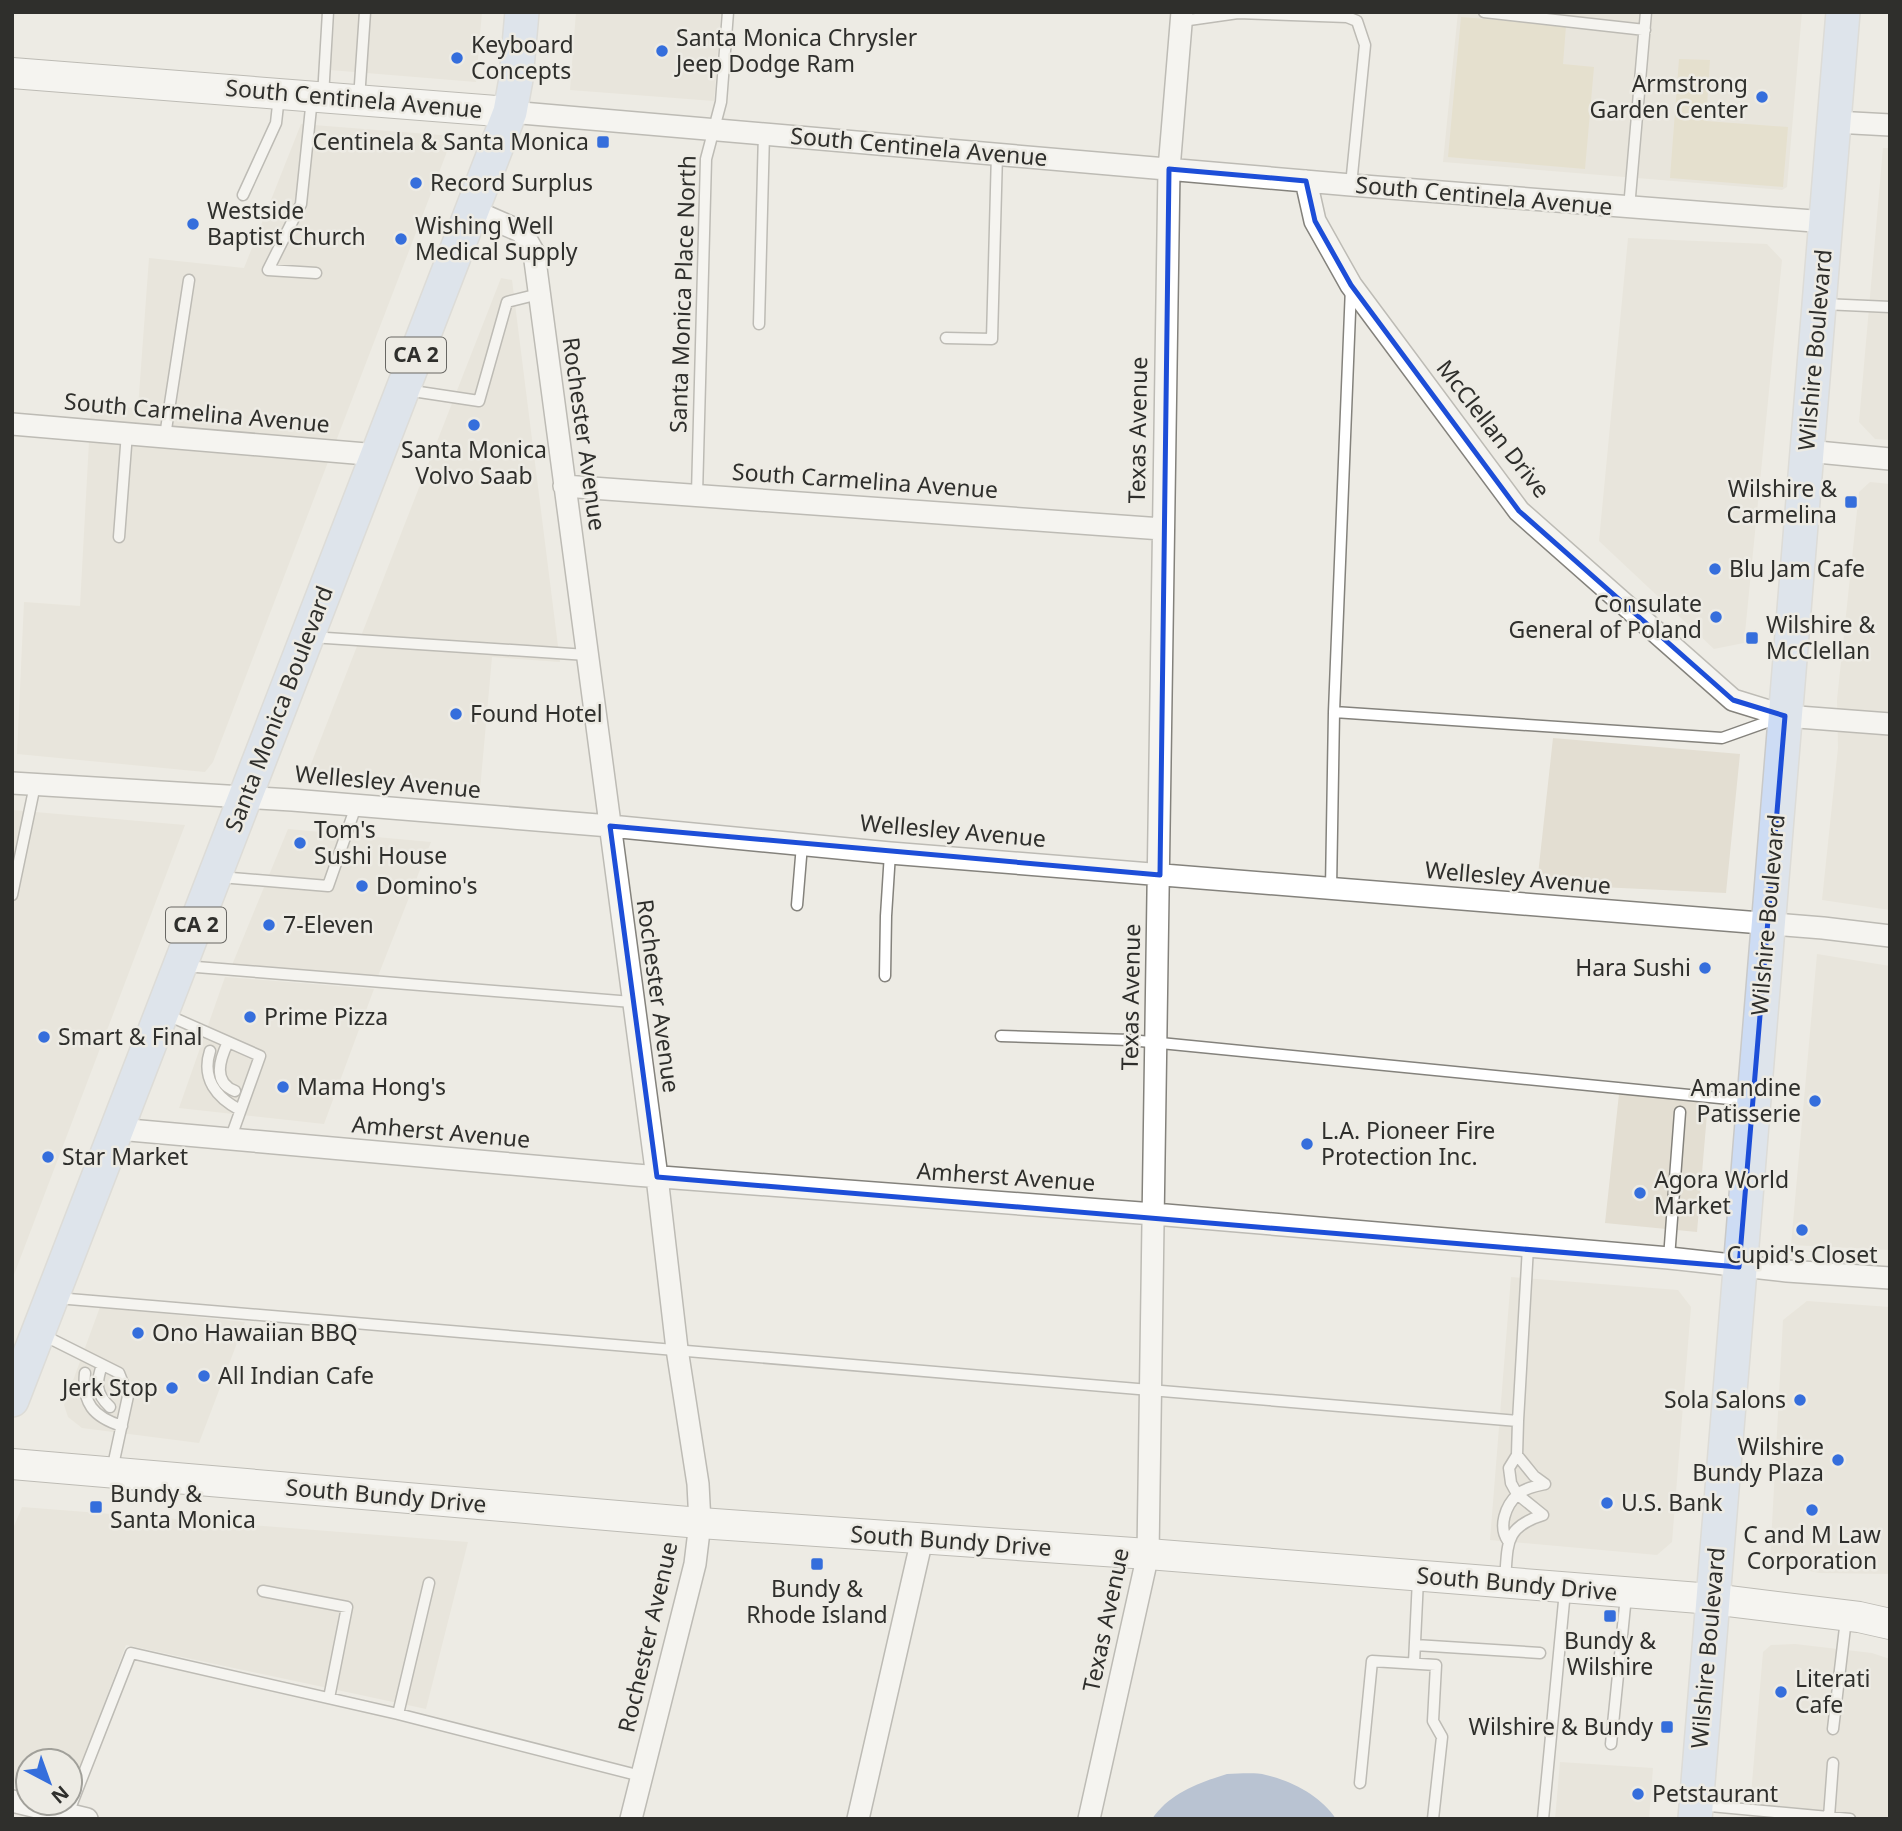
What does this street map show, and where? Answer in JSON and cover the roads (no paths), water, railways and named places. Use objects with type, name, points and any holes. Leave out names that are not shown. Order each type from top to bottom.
[{"type":"main road","name":"Santa Monica Boulevard","points":[[12,1400],[510,112],[522,12]]},
{"type":"main road","name":"Wilshire Boulevard","points":[[1695,1812],[1843,12]]},
{"type":"main road","name":"South Centinela Avenue","points":[[12,73],[510,112]]},
{"type":"main road","name":"South Bundy Drive","points":[[12,1464],[700,1523],[1148,1554],[1712,1600],[1890,1624]]},
{"type":"street","name":"Texas Avenue","points":[[1089,1819],[1148,1554],[1169,169],[1182,17]]},
{"type":"street","name":"South Centinela Avenue","points":[[510,112],[1351,185],[1826,222]]},
{"type":"street","points":[[1835,122],[1890,125]]},
{"type":"street","name":"McClellan Drive","points":[[1306,181],[1315,221],[1331,254],[1351,285],[1520,511],[1733,700],[1785,716],[1890,724]]},
{"type":"street","name":"Rochester Avenue","points":[[472,209],[522,232],[534,253],[657,1177],[677,1349],[698,1484],[700,1523],[695,1564],[631,1819]]},
{"type":"street","name":"South Carmelina Avenue","points":[[12,424],[378,455]]},
{"type":"street","points":[[1807,451],[1890,459]]},
{"type":"street","name":"South Carmelina Avenue","points":[[564,486],[1162,529]]},
{"type":"street","name":"Wellesley Avenue","points":[[12,783],[246,797],[610,826],[890,853],[1890,936]]},
{"type":"street","name":"Amherst Avenue","points":[[118,1129],[657,1177],[1154,1214],[1670,1258],[1739,1267],[1890,1278]]},
{"type":"street","points":[[858,1819],[922,1539]]},
{"type":"lane","points":[[316,274],[268,270],[301,204],[328,12]]},
{"type":"lane","points":[[359,99],[365,12]]},
{"type":"lane","name":"Santa Monica Place North","points":[[697,495],[706,159],[721,102],[728,12]]},
{"type":"lane","points":[[1483,12],[1645,30]]},
{"type":"lane","points":[[1629,208],[1646,12]]},
{"type":"lane","points":[[1182,17],[1238,13],[1347,17],[1357,21],[1365,45],[1351,185]]},
{"type":"lane","points":[[243,195],[275,123],[279,93]]},
{"type":"lane","points":[[759,324],[764,133]]},
{"type":"lane","points":[[946,338],[992,339],[997,153]]},
{"type":"lane","points":[[165,436],[188,279]]},
{"type":"lane","points":[[1331,889],[1334,712],[1351,285]]},
{"type":"lane","points":[[403,389],[479,401],[507,302],[539,294]]},
{"type":"lane","points":[[1819,304],[1890,307]]},
{"type":"lane","points":[[118,537],[127,433]]},
{"type":"lane","points":[[307,636],[587,655]]},
{"type":"lane","points":[[1334,712],[1722,738],[1785,716]]},
{"type":"lane","points":[[12,895],[17,849],[35,785]]},
{"type":"lane","points":[[215,876],[328,886],[356,806]]},
{"type":"lane","points":[[797,905],[802,845]]},
{"type":"lane","points":[[885,976],[890,853]]},
{"type":"lane","points":[[180,966],[632,1002]]},
{"type":"lane","points":[[162,1013],[260,1056],[230,1140]]},
{"type":"lane","points":[[1001,1035],[1130,1040],[1753,1101]]},
{"type":"lane","points":[[228,1042],[219,1068],[225,1083],[235,1091]]},
{"type":"lane","points":[[209,1051],[206,1071],[209,1082],[220,1097],[240,1110]]},
{"type":"lane","points":[[1670,1258],[1680,1112]]},
{"type":"lane","points":[[1504,1584],[1508,1541],[1515,1528],[1525,1520],[1543,1515],[1517,1494],[1511,1483],[1509,1468],[1517,1455],[1528,1247]]},
{"type":"lane","points":[[51,1297],[1518,1421]]},
{"type":"lane","points":[[38,1332],[119,1373],[128,1396],[112,1473]]},
{"type":"lane","points":[[102,1365],[96,1382],[98,1392],[110,1407]]},
{"type":"lane","points":[[85,1373],[83,1390],[88,1403],[105,1421],[122,1426]]},
{"type":"lane","points":[[1508,1541],[1502,1533],[1504,1514],[1517,1494],[1545,1484],[1534,1476],[1517,1455]]},
{"type":"lane","points":[[1414,1663],[1418,1576]]},
{"type":"lane","points":[[398,1714],[429,1583]]},
{"type":"lane","points":[[1543,1819],[1565,1588]]},
{"type":"lane","points":[[263,1591],[347,1607],[330,1698]]},
{"type":"lane","points":[[1611,1744],[1627,1593]]},
{"type":"lane","points":[[1833,1729],[1846,1616]]},
{"type":"lane","points":[[1415,1645],[1540,1653]]},
{"type":"lane","points":[[84,1788],[131,1653],[398,1714],[641,1776]]},
{"type":"lane","points":[[1360,1783],[1372,1661],[1436,1665],[1433,1721],[1442,1737],[1433,1819]]},
{"type":"lane","points":[[1829,1817],[1833,1763]]},
{"type":"lane","points":[[1695,1812],[1850,1819]]},
{"type":"water","points":[[1227,1774],[1261,1774],[1286,1781],[1322,1803],[1336,1819],[1152,1819],[1176,1796],[1195,1785]]},
{"type":"place","name":"Santa Monica Chrysler Jeep Dodge Ram","points":[[662,51]]},
{"type":"place","name":"Keyboard Concepts","points":[[457,58]]},
{"type":"place","name":"Armstrong Garden Center","points":[[1762,97]]},
{"type":"place","name":"Centinela & Santa Monica","points":[[603,142]]},
{"type":"place","name":"Record Surplus","points":[[416,183]]},
{"type":"place","name":"Westside Baptist Church","points":[[193,224]]},
{"type":"place","name":"Wishing Well Medical Supply","points":[[401,239]]},
{"type":"place","name":"Santa Monica Volvo Saab","points":[[474,425]]},
{"type":"place","name":"Wilshire & Carmelina","points":[[1851,502]]},
{"type":"place","name":"Blu Jam Cafe","points":[[1715,569]]},
{"type":"place","name":"Consulate General of Poland","points":[[1716,617]]},
{"type":"place","name":"Wilshire & McClellan","points":[[1752,638]]},
{"type":"place","name":"Found Hotel","points":[[456,714]]},
{"type":"place","name":"Tom's Sushi House","points":[[300,843]]},
{"type":"place","name":"Domino's","points":[[362,886]]},
{"type":"place","name":"7-Eleven","points":[[269,925]]},
{"type":"place","name":"Hara Sushi","points":[[1705,968]]},
{"type":"place","name":"Prime Pizza","points":[[250,1017]]},
{"type":"place","name":"Smart & Final","points":[[44,1037]]},
{"type":"place","name":"Mama Hong's","points":[[283,1087]]},
{"type":"place","name":"Amandine Patisserie","points":[[1815,1101]]},
{"type":"place","name":"L.A. Pioneer Fire Protection Inc.","points":[[1307,1144]]},
{"type":"place","name":"Star Market","points":[[48,1157]]},
{"type":"place","name":"Agora World Market","points":[[1640,1193]]},
{"type":"place","name":"Cupid's Closet","points":[[1802,1230]]},
{"type":"place","name":"Ono Hawaiian BBQ","points":[[138,1333]]},
{"type":"place","name":"All Indian Cafe","points":[[204,1376]]},
{"type":"place","name":"Jerk Stop","points":[[172,1388]]},
{"type":"place","name":"Sola Salons","points":[[1800,1400]]},
{"type":"place","name":"Wilshire Bundy Plaza","points":[[1838,1460]]},
{"type":"place","name":"U.S. Bank","points":[[1607,1503]]},
{"type":"place","name":"Bundy & Santa Monica","points":[[96,1507]]},
{"type":"place","name":"C and M Law Corporation","points":[[1812,1510]]},
{"type":"place","name":"Bundy & Rhode Island","points":[[817,1564]]},
{"type":"place","name":"Bundy & Wilshire","points":[[1610,1616]]},
{"type":"place","name":"Literati Cafe","points":[[1781,1692]]},
{"type":"place","name":"Wilshire & Bundy","points":[[1667,1727]]},
{"type":"place","name":"Petstaurant","points":[[1638,1794]]}]
